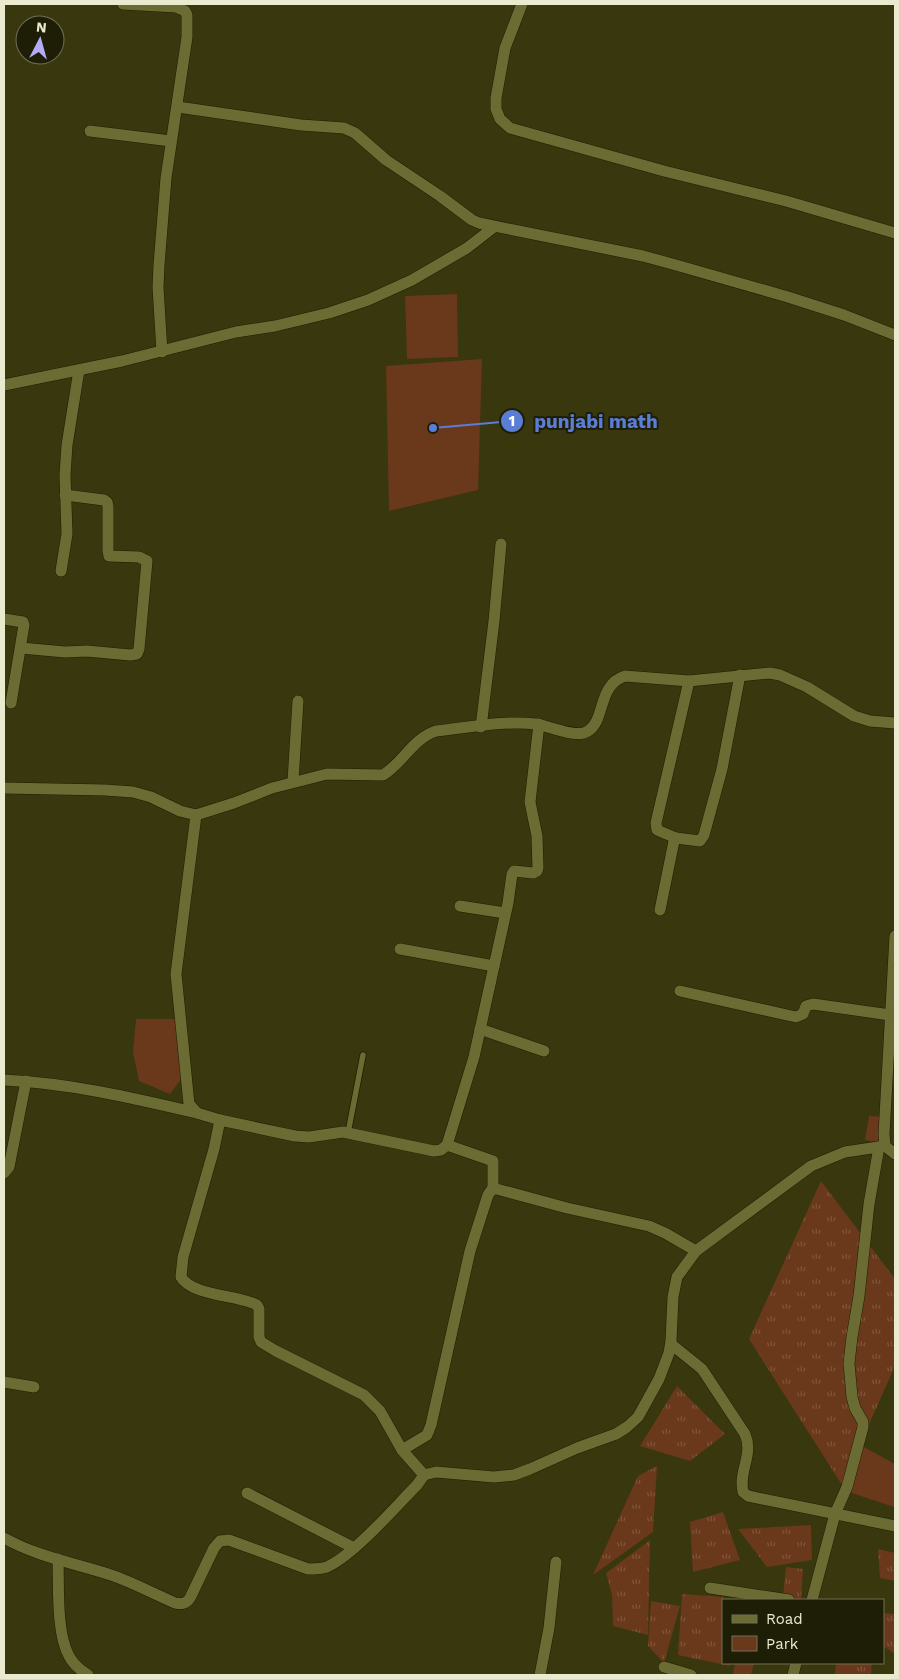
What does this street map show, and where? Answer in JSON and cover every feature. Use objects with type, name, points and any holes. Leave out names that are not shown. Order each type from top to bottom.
[{"type":"street","points":[[123,4],[176,7],[185,11],[187,20],[187,37],[178,107],[166,178],[159,272],[162,352]]},
{"type":"street","points":[[522,4],[505,48],[496,98],[496,109],[500,119],[510,128],[664,171],[786,201],[895,233]]},
{"type":"street","points":[[178,107],[344,128],[355,133],[386,160],[472,220],[494,227],[643,256],[685,267],[844,315],[895,335]]},
{"type":"street","points":[[90,131],[172,141]]},
{"type":"street","points":[[4,385],[162,352],[236,332],[275,326],[329,313],[368,300],[412,280],[467,248],[494,227]]},
{"type":"street","points":[[61,571],[67,534],[65,475],[67,445],[79,370]]},
{"type":"street","points":[[21,648],[130,655],[137,654],[139,649],[147,561],[139,557],[109,556],[107,502],[65,495]]},
{"type":"street","points":[[481,727],[501,544]]},
{"type":"street","points":[[4,619],[23,622],[24,629],[11,703]]},
{"type":"street","points":[[4,788],[133,792],[180,811],[196,815],[272,788],[326,774],[383,775],[390,771],[419,739],[436,731],[520,722],[539,724],[580,734],[588,731],[594,725],[610,685],[616,679],[625,676],[689,681],[770,673],[780,675],[807,687],[854,716],[895,723]]},
{"type":"street","points":[[689,681],[656,823],[657,830],[676,838],[700,841],[704,835],[722,769],[740,675]]},
{"type":"street","points":[[293,782],[298,701]]},
{"type":"street","points":[[4,1080],[62,1086],[140,1100],[295,1136],[309,1137],[332,1132],[348,1133],[434,1151],[441,1150],[447,1145],[474,1057],[511,879],[514,871],[533,873],[538,868],[537,836],[530,802],[539,724]]},
{"type":"street","points":[[196,815],[176,974],[189,1104],[197,1113]]},
{"type":"street","points":[[660,910],[676,838]]},
{"type":"street","points":[[460,906],[505,914]]},
{"type":"street","points":[[812,1599],[835,1514],[847,1487],[863,1427],[863,1422],[855,1408],[852,1397],[849,1363],[859,1296],[868,1204],[882,1147],[895,936]]},
{"type":"street","points":[[400,949],[494,966]]},
{"type":"street","points":[[680,990],[796,1017],[803,1014],[806,1006],[813,1004],[890,1015]]},
{"type":"street","points":[[480,1029],[544,1051]]},
{"type":"street","points":[[4,1173],[9,1167],[26,1081]]},
{"type":"street","points":[[220,1120],[214,1149],[184,1257],[181,1277],[189,1285],[199,1289],[257,1306],[259,1309],[259,1337],[261,1342],[364,1395],[380,1412],[402,1450],[424,1475]]},
{"type":"street","points":[[402,1450],[426,1435],[431,1425],[470,1251],[488,1195],[493,1188],[493,1161],[447,1145]]},
{"type":"street","points":[[4,1538],[41,1556],[113,1575],[175,1603],[182,1604],[190,1598],[214,1548],[220,1541],[229,1540],[308,1569],[321,1569],[330,1566],[354,1548],[417,1485],[424,1475],[436,1472],[494,1477],[514,1475],[577,1448],[616,1434],[627,1427],[638,1416],[659,1379],[671,1344],[674,1292],[677,1277],[696,1251],[811,1166],[845,1152],[882,1147],[895,1154]]},
{"type":"street","points":[[493,1188],[567,1208],[649,1226],[665,1232],[696,1251]]},
{"type":"street","points":[[671,1344],[702,1369],[720,1393],[748,1442],[742,1478],[743,1492],[748,1496],[895,1526]]},
{"type":"street","points":[[4,1382],[34,1387]]},
{"type":"street","points":[[247,1493],[354,1548]]},
{"type":"street","points":[[58,1559],[60,1616],[65,1645],[72,1662],[88,1675]]},
{"type":"street","points":[[540,1675],[548,1636],[556,1562]]},
{"type":"street","points":[[710,1588],[782,1599]]},
{"type":"street","points":[[664,1667],[691,1675]]},
{"type":"lane","points":[[348,1133],[363,1055]]},
{"type":"green space","points":[[457,294],[458,357],[407,359],[405,296]]},
{"type":"green space","points":[[482,359],[478,490],[389,511],[386,366]]},
{"type":"green space","points":[[136,1019],[176,1019],[182,1078],[170,1094],[139,1081],[133,1052]]},
{"type":"green space","points":[[869,1116],[884,1117],[883,1143],[865,1140]]},
{"type":"green space","points":[[821,1181],[895,1279],[895,1366],[842,1485],[749,1339]]},
{"type":"green space","points":[[677,1386],[725,1434],[690,1461],[640,1446]]},
{"type":"green space","points":[[862,1446],[895,1464],[894,1507],[849,1492]]},
{"type":"green space","points":[[657,1466],[653,1532],[593,1575],[638,1476]]},
{"type":"green space","points":[[723,1512],[740,1560],[693,1572],[690,1522]]},
{"type":"green space","points":[[811,1525],[812,1560],[767,1567],[738,1529]]},
{"type":"green space","points":[[650,1540],[648,1635],[613,1626],[612,1595],[606,1573]]},
{"type":"green space","points":[[878,1549],[895,1553],[895,1581],[880,1578]]},
{"type":"green space","points":[[786,1567],[803,1569],[801,1599],[783,1597]]},
{"type":"green space","points":[[682,1594],[724,1597],[722,1599],[722,1664],[729,1664],[730,1666],[678,1655]]},
{"type":"green space","points":[[651,1601],[680,1606],[664,1663],[648,1646]]},
{"type":"green space","points":[[884,1613],[895,1614],[895,1654],[884,1647]]},
{"type":"green space","points":[[735,1664],[754,1664],[751,1675],[733,1675]]},
{"type":"green space","points":[[836,1664],[872,1664],[871,1675],[835,1675]]},
{"type":"place","name":"punjabi math","points":[[433,428]]}]
